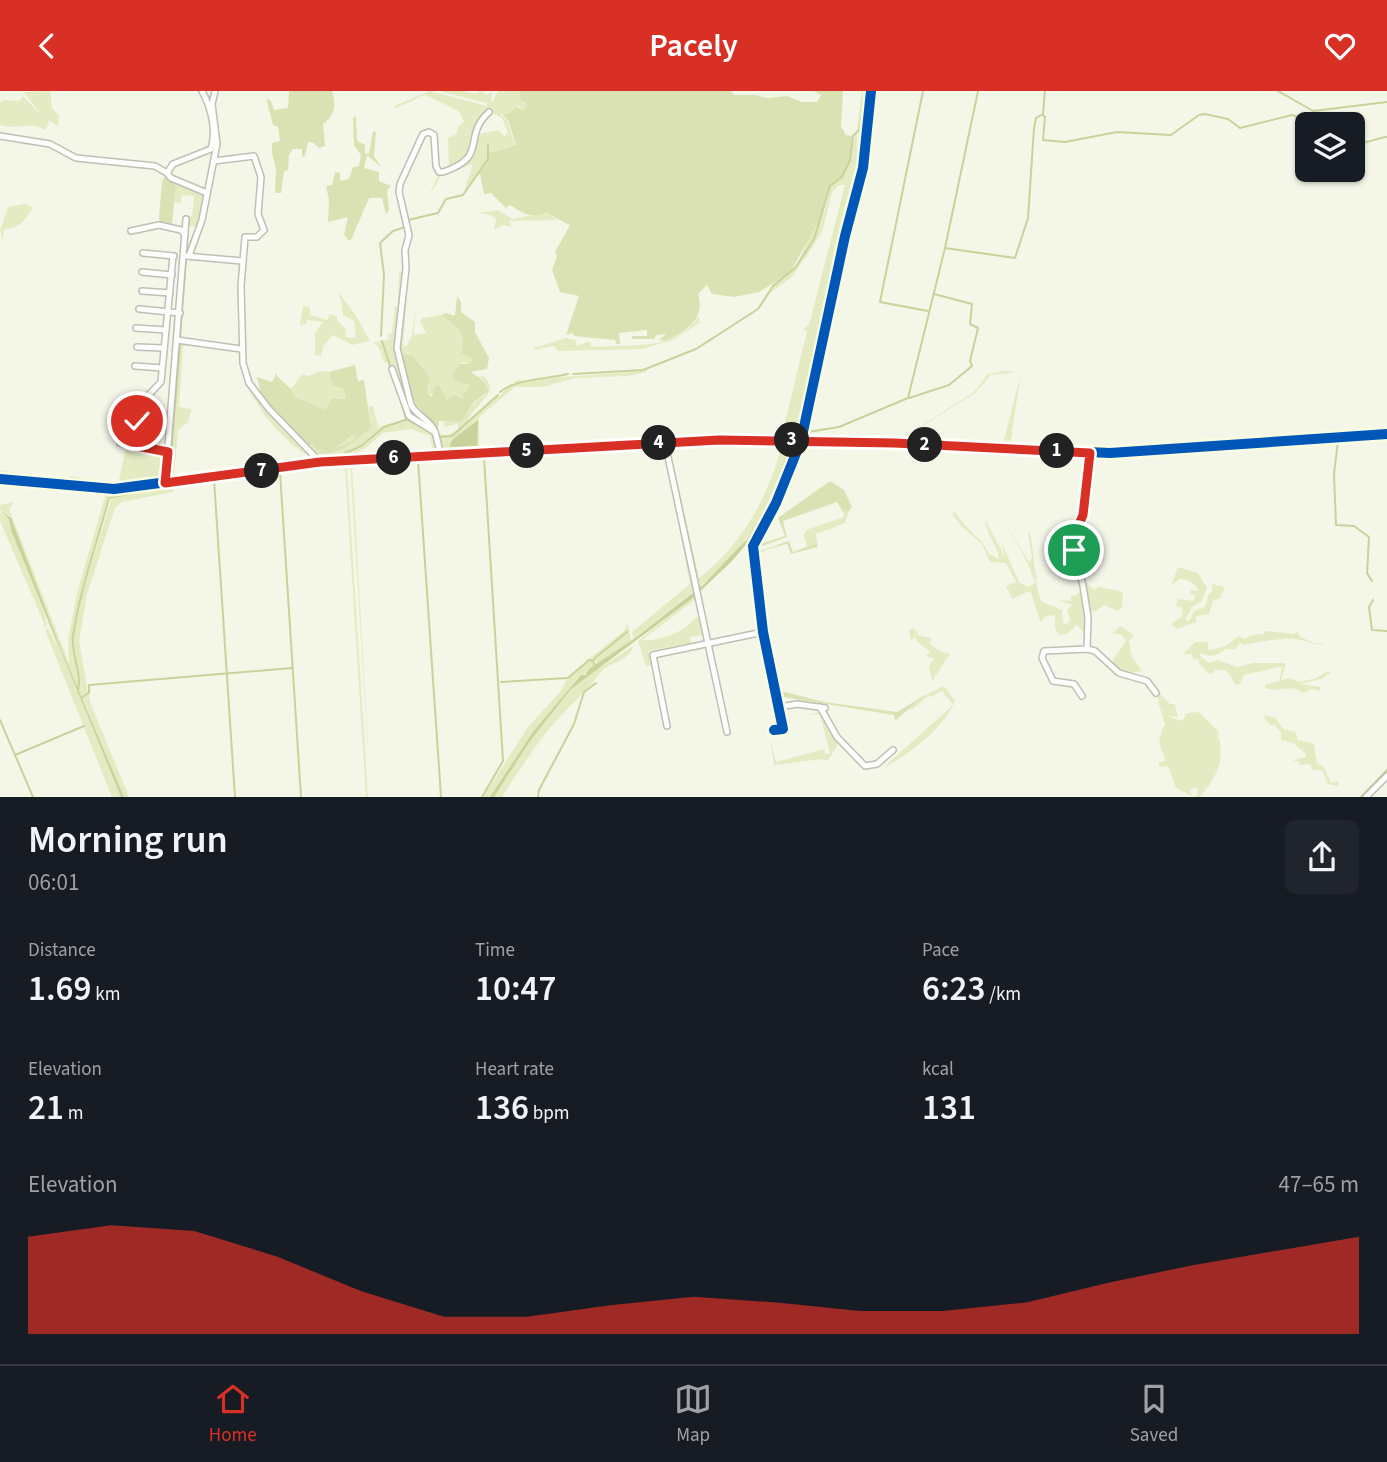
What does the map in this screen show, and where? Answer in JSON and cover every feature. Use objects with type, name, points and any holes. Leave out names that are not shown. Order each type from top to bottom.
[{"type":"street","points":[[167,173],[173,164],[211,149],[214,133],[208,103],[202,91]]},
{"type":"street","points":[[186,257],[202,220],[218,138],[212,104],[215,91]]},
{"type":"street","points":[[774,730],[783,729],[763,632],[753,546],[776,503],[796,441],[863,168],[871,91]]},
{"type":"street","points":[[441,455],[434,427],[415,413],[411,405],[397,348],[406,268],[404,250],[409,235],[399,192],[400,184],[423,134],[429,132],[434,135],[436,166],[439,172],[465,163],[474,148],[476,130],[489,112]]},
{"type":"street","points":[[0,136],[50,143],[71,157],[155,166],[171,178],[207,193]]},
{"type":"street","points":[[214,160],[254,156],[261,177],[258,214],[264,230],[257,237],[245,237],[242,261],[241,349],[249,383],[283,426],[320,462]]},
{"type":"street","points":[[165,483],[186,257],[186,219]]},
{"type":"street","points":[[131,231],[159,225],[174,227],[185,235]]},
{"type":"street","points":[[143,253],[242,261]]},
{"type":"street","points":[[132,445],[140,404],[160,386],[173,256]]},
{"type":"street","points":[[142,272],[172,275]]},
{"type":"street","points":[[142,291],[170,293]]},
{"type":"street","points":[[139,309],[180,313]]},
{"type":"street","points":[[136,328],[166,330]]},
{"type":"street","points":[[177,340],[241,349]]},
{"type":"street","points":[[137,347],[164,348]]},
{"type":"street","points":[[135,366],[162,367]]},
{"type":"street","points":[[392,369],[409,416],[435,432]]},
{"type":"street","points":[[0,478],[108,489],[320,462],[665,443],[796,441],[1127,453],[1387,434]]},
{"type":"street","points":[[120,443],[168,452]]},
{"type":"street","points":[[665,443],[727,732]]},
{"type":"street","points":[[1087,649],[1088,617],[1073,545],[1075,531],[1083,515],[1090,453]]},
{"type":"street","points":[[667,726],[653,655],[763,632]]},
{"type":"street","points":[[1082,696],[1074,684],[1053,681],[1045,667],[1042,654],[1044,651],[1087,649],[1102,656],[1119,673],[1147,681],[1156,693]]},
{"type":"street","points":[[780,707],[797,704],[822,708],[846,749],[866,766],[877,764],[893,750]]},
{"type":"street","points":[[1366,797],[1387,776]]},
{"type":"shaded area","points":[[50,91],[52,108],[59,116],[58,126],[49,120],[46,130],[34,126],[0,125],[0,103],[3,100],[19,101],[23,96],[41,115],[24,92]]},
{"type":"shaded area","points":[[289,91],[332,91],[334,109],[323,124],[325,146],[319,148],[308,142],[305,156],[302,157],[302,149],[293,149],[289,155],[288,170],[284,171],[281,193],[275,193],[276,169],[272,143],[280,141],[278,127],[273,125],[266,98],[271,101],[274,110],[288,108]]},
{"type":"shaded area","points":[[430,91],[487,106],[488,111],[478,125],[472,153],[449,169],[448,138],[457,134],[458,126],[464,122],[459,111],[425,95],[394,109],[396,105]]},
{"type":"shaded area","points":[[439,91],[465,91],[476,94],[481,91],[487,95],[492,91],[491,104],[498,91],[519,91],[520,100],[528,105],[524,110],[518,106],[510,113],[500,114],[507,120],[515,145],[489,153],[488,144],[488,158],[464,192],[473,164],[441,176],[429,196],[437,177],[471,156],[479,127],[478,134],[499,130],[504,136],[508,133],[502,118],[490,112],[486,103]]},
{"type":"shaded area","points":[[519,91],[731,91],[734,95],[767,98],[787,96],[802,102],[817,102],[821,95],[814,91],[843,91],[841,126],[846,135],[852,136],[850,160],[842,176],[830,186],[823,213],[790,273],[759,292],[734,297],[712,294],[707,285],[698,294],[700,303],[697,317],[687,329],[665,341],[659,340],[666,334],[656,335],[654,339],[632,339],[632,336],[647,336],[647,330],[619,333],[620,344],[616,344],[615,340],[574,336],[573,333],[566,335],[579,296],[560,292],[552,270],[557,256],[555,252],[570,225],[546,213],[532,215],[510,205],[506,208],[491,193],[484,194],[480,174],[474,177],[486,164],[489,153],[516,145],[508,120],[502,114],[510,113],[516,107],[524,110],[527,107],[526,103],[520,100]]},
{"type":"shaded area","points":[[864,91],[860,127],[857,131],[858,166],[832,261],[793,439],[718,438],[444,453],[441,450],[444,445],[439,450],[434,427],[416,412],[399,355],[406,266],[409,266],[403,346],[407,346],[412,335],[416,309],[414,335],[426,333],[420,321],[422,318],[441,315],[456,328],[464,355],[472,359],[470,365],[463,362],[456,373],[456,381],[469,385],[466,394],[463,394],[463,399],[457,397],[448,401],[444,395],[433,393],[429,396],[427,385],[431,379],[413,356],[403,357],[419,409],[428,415],[440,434],[448,435],[458,429],[458,424],[444,427],[443,422],[452,422],[463,417],[478,399],[485,395],[487,385],[479,376],[486,377],[490,388],[467,423],[498,395],[499,397],[508,386],[517,382],[512,381],[649,369],[646,372],[628,376],[575,378],[542,387],[515,387],[479,417],[479,448],[782,435],[807,331],[803,329],[809,325],[845,185],[839,185],[832,192],[823,229],[792,277],[771,292],[759,309],[697,348],[758,309],[773,286],[795,269],[816,221],[824,213],[831,186],[846,171]]},
{"type":"shaded area","points":[[864,91],[868,91],[859,171],[798,435],[766,516],[758,531],[731,562],[693,598],[571,689],[530,741],[494,797],[490,797],[533,732],[581,675],[586,675],[589,669],[635,638],[704,584],[747,539],[772,496],[795,432],[832,261],[858,166]]},
{"type":"shaded area","points":[[356,116],[357,141],[365,145],[365,154],[369,153],[373,131],[376,132],[374,156],[381,167],[367,155],[364,168],[379,172],[379,181],[391,186],[387,190],[389,210],[386,215],[382,198],[369,198],[351,240],[348,240],[344,235],[348,217],[328,222],[329,200],[326,186],[332,185],[335,172],[340,173],[340,181],[349,179],[353,167],[359,166],[361,155],[354,145],[353,118]]},
{"type":"shaded area","points":[[166,176],[176,182],[172,225],[160,224],[159,218],[162,181]]},
{"type":"shaded area","points":[[176,182],[203,193],[200,218],[205,193],[199,226],[187,227],[188,217],[192,216],[194,196],[182,195],[181,203],[174,202]]},
{"type":"shaded area","points":[[25,204],[33,208],[18,225],[4,229],[3,240],[0,230],[8,207]]},
{"type":"shaded area","points":[[498,210],[512,219],[545,213],[558,220],[509,221],[511,226],[519,228],[503,225],[494,230],[496,220],[491,215],[478,213]]},
{"type":"shaded area","points":[[399,272],[405,272],[396,338],[410,405],[433,427],[437,453],[321,461],[304,447],[348,440],[356,434],[354,440],[332,451],[316,452],[333,452],[347,447],[371,426],[369,406],[373,406],[378,427],[404,420],[384,426],[360,445],[334,458],[361,446],[384,427],[406,420],[389,362],[385,363],[378,346],[373,343],[389,339],[395,306],[398,306]],"holes":[[[411,429],[430,436],[433,452],[349,457],[367,447],[383,433]]]},
{"type":"shaded area","points":[[337,291],[355,314],[370,341],[352,345],[333,335],[324,345],[321,356],[315,355],[315,333],[323,322],[307,320],[306,324],[300,325],[303,306],[310,307],[310,315],[328,320],[329,314],[337,316],[337,320],[346,330],[345,337],[356,338],[354,321],[343,315]]},
{"type":"shaded area","points":[[457,296],[461,302],[461,312],[475,322],[475,332],[489,358],[487,369],[471,372],[484,382],[488,391],[474,402],[461,422],[439,421],[438,428],[413,401],[403,357],[404,354],[413,356],[431,379],[427,385],[429,396],[432,396],[435,386],[439,385],[447,400],[454,395],[463,399],[462,393],[466,393],[469,385],[456,381],[452,376],[460,364],[470,364],[472,359],[461,353],[461,336],[441,315],[446,313],[455,316]]},
{"type":"shaded area","points":[[699,316],[700,323],[673,340],[642,349],[558,351],[554,346],[535,350],[533,348],[566,338],[576,340],[577,346],[590,341],[591,346],[598,347],[653,344],[679,335]]},
{"type":"shaded area","points":[[179,341],[169,480],[180,342],[188,343],[183,346],[179,407],[192,409],[188,422],[178,430],[174,476],[201,475],[312,458],[296,448],[265,415],[244,378],[238,350],[248,383],[278,422],[318,461],[166,482]]},
{"type":"shaded area","points":[[355,365],[358,381],[364,380],[371,427],[350,445],[336,452],[309,451],[329,450],[316,450],[312,445],[304,447],[262,398],[257,377],[272,382],[277,372],[277,376],[291,389],[294,396],[324,409],[331,398],[344,399],[346,396],[343,388],[333,386],[329,372]],"holes":[[[356,434],[354,440],[332,449]]]},
{"type":"shaded area","points":[[320,371],[329,372],[332,382],[343,388],[346,396],[344,399],[331,398],[324,409],[294,396],[291,389],[302,374],[309,376]]},
{"type":"shaded area","points":[[1020,372],[991,375],[975,393],[900,440],[1003,444],[1021,373],[1010,445],[1114,451],[896,442],[974,392],[988,374]]},
{"type":"shaded area","points":[[478,420],[477,448],[448,451],[452,440]]},
{"type":"shaded area","points":[[720,441],[792,442],[777,484],[757,523],[731,557],[698,588],[668,449],[670,445]],"holes":[[[782,444],[770,482],[752,518],[728,550],[699,578],[670,449],[674,446]]]},
{"type":"shaded area","points":[[126,447],[165,453],[163,480],[111,488],[0,477],[0,471],[69,480],[70,476],[118,485]]},
{"type":"shaded area","points":[[614,447],[352,464],[371,797],[350,462]]},
{"type":"shaded area","points":[[618,447],[664,447],[694,591],[633,639],[632,632],[690,584],[664,449]]},
{"type":"shaded area","points":[[342,462],[347,468],[368,797],[345,467],[341,465],[177,486],[172,492],[122,502],[115,508],[87,594],[79,641],[88,693],[81,696],[78,684],[78,689],[50,625],[121,797],[112,797],[45,630],[48,628],[58,648],[44,612],[47,626],[43,627],[44,623],[0,521],[0,512],[9,519],[11,530],[35,586],[10,516],[0,510],[0,505],[14,502],[9,509],[69,663],[68,641],[76,597],[106,493],[0,480],[112,491],[168,484],[109,497],[80,598],[74,632],[81,598],[112,497],[170,485]]},
{"type":"shaded area","points":[[830,481],[844,490],[852,507],[849,511],[843,512],[837,502],[783,521],[787,537],[759,547],[756,545],[785,536],[778,518]]},
{"type":"shaded area","points":[[0,510],[11,518],[59,644],[124,797],[121,797],[11,530],[9,519]]},
{"type":"shaded area","points":[[954,510],[981,540],[989,554],[999,559],[985,520],[1005,557],[1001,541],[1019,582],[1028,587],[1035,583],[1032,574],[999,512],[1029,562],[1032,558],[1030,532],[1040,599],[1062,610],[1063,623],[1067,625],[1070,619],[1067,610],[1072,605],[1058,600],[1071,601],[1071,595],[1076,596],[1079,591],[1086,616],[1086,634],[1077,625],[1067,634],[1059,635],[1055,628],[1055,617],[1052,615],[1044,617],[1041,623],[1030,591],[1012,599],[1006,586],[1016,582],[1006,563],[990,562],[982,544],[962,527],[953,515]]},
{"type":"shaded area","points":[[849,511],[845,523],[816,534],[817,543],[807,547],[804,535],[806,530],[844,517],[843,512]]},
{"type":"shaded area","points":[[789,541],[793,552],[817,543],[818,547],[791,554],[787,544],[765,550],[759,555],[762,598],[781,691],[824,702],[897,712],[925,695],[895,721],[894,715],[783,697],[779,694],[765,631],[757,559],[760,551]]},
{"type":"shaded area","points":[[1178,567],[1198,573],[1207,588],[1201,602],[1192,607],[1185,621],[1190,620],[1194,611],[1206,606],[1208,595],[1212,592],[1212,584],[1225,587],[1220,598],[1213,601],[1209,614],[1196,616],[1196,622],[1177,629],[1171,624],[1182,616],[1183,608],[1176,606],[1178,599],[1193,601],[1195,596],[1190,594],[1191,590],[1199,591],[1193,584],[1182,579],[1171,586]]},
{"type":"shaded area","points":[[1084,580],[1094,590],[1099,587],[1123,592],[1122,608],[1117,611],[1104,605],[1096,611],[1087,612]]},
{"type":"shaded area","points":[[695,596],[696,599],[642,640],[671,635],[696,617],[700,619],[703,635],[690,637],[691,643],[648,651],[653,665],[646,666],[638,641]]},
{"type":"shaded area","points":[[628,624],[631,640],[587,674],[581,675],[533,733],[490,797],[483,797],[528,727],[560,692],[566,681],[589,660],[595,665],[596,657],[627,632],[595,656],[593,660],[589,659],[624,631]]},
{"type":"shaded area","points":[[1120,626],[1134,635],[1129,641],[1132,657],[1142,671],[1125,674],[1112,665],[1126,641],[1122,635],[1113,633]]},
{"type":"shaded area","points":[[914,628],[919,636],[932,638],[929,643],[939,651],[950,654],[932,681],[929,667],[934,658],[928,657],[927,654],[931,652],[917,642],[916,637],[911,640],[909,630]]},
{"type":"shaded area","points":[[1267,631],[1294,634],[1298,631],[1299,636],[1313,643],[1326,644],[1317,644],[1294,639],[1282,639],[1244,645],[1240,643],[1235,649],[1226,649],[1213,656],[1200,653],[1209,663],[1218,660],[1237,667],[1253,663],[1286,663],[1279,681],[1282,667],[1244,675],[1240,684],[1236,685],[1226,670],[1215,670],[1209,674],[1198,658],[1194,660],[1191,654],[1182,655],[1195,642],[1208,642],[1208,650],[1225,646],[1239,636],[1245,639]]},
{"type":"shaded area","points":[[633,646],[628,655],[600,673],[545,734],[502,797],[494,797],[530,741],[571,689]]},
{"type":"shaded area","points":[[1333,671],[1321,679],[1300,684],[1321,687],[1319,691],[1311,689],[1303,693],[1294,688],[1265,688],[1265,685],[1289,678],[1299,682]]},
{"type":"shaded area","points":[[944,686],[955,701],[953,705],[942,691],[928,696],[912,710],[910,708],[925,695]]},
{"type":"shaded area","points":[[89,694],[129,797],[124,797],[82,697]]},
{"type":"shaded area","points":[[1160,694],[1170,704],[1175,704],[1178,717],[1167,716],[1182,721],[1187,713],[1199,712],[1218,731],[1219,736],[1216,737],[1219,738],[1221,747],[1220,763],[1200,797],[1196,797],[1196,787],[1190,790],[1192,796],[1176,788],[1168,766],[1159,767],[1159,762],[1166,761],[1160,743],[1165,724],[1160,708],[1165,712],[1159,706]]},
{"type":"shaded area","points":[[953,705],[934,730],[903,756],[883,768]]},
{"type":"shaded area","points":[[821,712],[839,742],[828,761],[822,759],[774,765],[770,739],[776,762],[824,749],[825,754],[830,753],[820,714],[803,716]]},
{"type":"shaded area","points":[[1263,715],[1276,718],[1282,728],[1295,732],[1298,740],[1314,744],[1317,764],[1323,766],[1331,783],[1339,781],[1338,786],[1328,784],[1322,770],[1313,770],[1310,764],[1301,765],[1298,761],[1292,761],[1305,757],[1306,754],[1293,743],[1281,740],[1281,733],[1275,725],[1270,725]]},
{"type":"waterway","points":[[205,91],[210,99]]},
{"type":"waterway","points":[[923,91],[880,302],[928,311]]},
{"type":"waterway","points":[[945,248],[978,91]]},
{"type":"waterway","points":[[806,435],[808,432],[839,427],[908,398],[945,248],[1015,258],[1028,218],[1034,128],[1036,118],[1043,114],[1045,91]]},
{"type":"waterway","points":[[1278,91],[1313,111],[1387,102]]},
{"type":"waterway","points":[[1043,115],[1043,140],[1065,142],[1117,132],[1171,135],[1199,115],[1205,114],[1228,119],[1240,128],[1295,116]]},
{"type":"waterway","points":[[573,374],[643,370],[696,349],[758,309],[773,286],[795,268],[814,239],[830,186],[842,177],[850,160],[853,136],[859,130]]},
{"type":"waterway","points":[[1365,142],[1387,137]]},
{"type":"waterway","points":[[408,222],[438,213],[446,199],[463,195],[488,159],[488,145]]},
{"type":"waterway","points":[[381,336],[384,275],[380,243],[393,231],[405,227]]},
{"type":"waterway","points":[[186,254],[195,231]]},
{"type":"waterway","points":[[180,337],[186,259]]},
{"type":"waterway","points":[[909,398],[949,385],[972,366],[970,361],[978,328],[970,324],[972,304],[934,294]]},
{"type":"waterway","points":[[382,341],[391,369]]},
{"type":"waterway","points":[[169,480],[180,343]]},
{"type":"waterway","points":[[500,392],[514,384],[568,374]]},
{"type":"waterway","points":[[440,437],[452,436],[498,395]]},
{"type":"waterway","points":[[401,401],[406,419],[422,427]]},
{"type":"waterway","points":[[334,458],[361,446],[384,427],[405,420]]},
{"type":"waterway","points":[[1338,441],[1334,474],[1336,525],[1354,526],[1369,537],[1367,573],[1372,581]]},
{"type":"waterway","points":[[441,797],[418,460],[484,458],[503,761],[482,797]]},
{"type":"waterway","points":[[280,472],[301,797]]},
{"type":"waterway","points":[[214,480],[235,797]]},
{"type":"waterway","points":[[78,690],[79,677],[73,636],[84,584],[109,498],[169,485]]},
{"type":"waterway","points":[[1373,600],[1369,607],[1372,630],[1387,631]]},
{"type":"waterway","points":[[595,666],[593,661],[596,657],[627,632]]},
{"type":"waterway","points":[[501,682],[568,678],[589,660],[593,661]]},
{"type":"waterway","points":[[82,697],[89,693],[89,685],[292,668]]},
{"type":"waterway","points":[[538,797],[539,790],[574,724],[584,692],[596,683]]},
{"type":"waterway","points":[[0,720],[33,797]]},
{"type":"waterway","points":[[15,755],[84,726]]},
{"type":"waterway","points":[[1361,797],[1387,770]]},
{"type":"cycle path","points":[[774,730],[783,729],[763,632],[753,546],[776,503],[801,441],[845,236],[863,168],[871,91]]},
{"type":"cycle path","points":[[0,479],[114,489],[320,462],[719,440],[894,443],[1110,453],[1387,434]]},
{"type":"route","points":[[137,421],[132,445],[168,452],[165,483],[320,462],[719,440],[894,443],[1090,453],[1083,515],[1075,531],[1074,550]]}]
